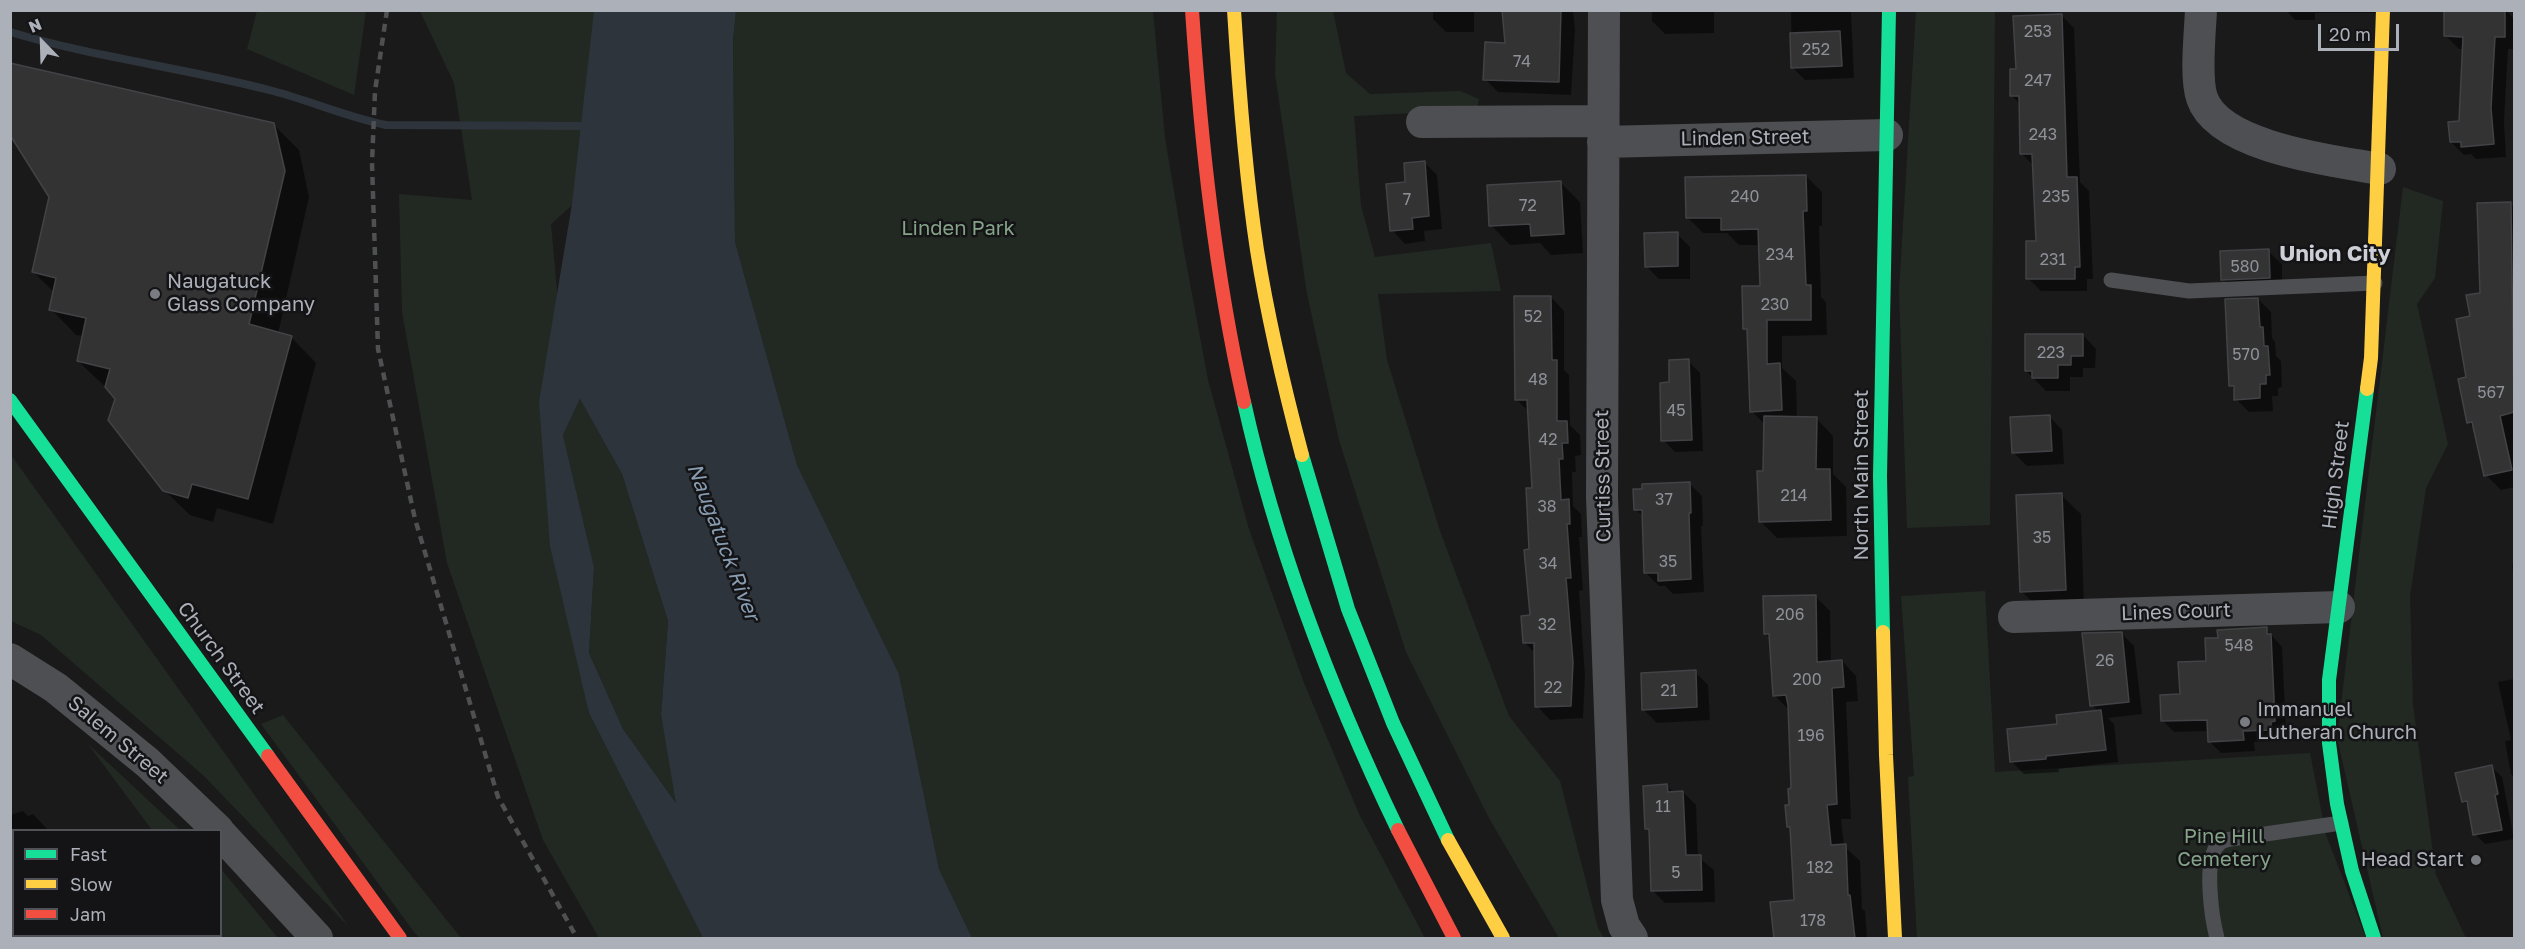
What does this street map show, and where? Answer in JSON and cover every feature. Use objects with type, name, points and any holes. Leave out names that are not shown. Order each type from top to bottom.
[{"type":"main road","points":[[1192,10],[1197,98],[1208,199],[1222,292],[1242,394],[1264,485],[1295,580],[1336,692],[1408,853],[1454,939]]},
{"type":"main road","points":[[1234,10],[1236,67],[1245,165],[1260,264],[1278,361],[1323,530],[1362,644],[1399,735],[1446,834],[1503,939]]},
{"type":"main road","name":"North Main Street","points":[[1889,10],[1880,476],[1887,767],[1895,939]]},
{"type":"main road","name":"High Street","points":[[2374,939],[2352,871],[2329,743],[2330,680],[2371,358],[2380,169],[2384,10]]},
{"type":"main road","name":"Church Street","points":[[10,400],[400,939]]},
{"type":"street","name":"Curtiss Street","points":[[1604,10],[1602,497],[1617,900],[1624,926],[1632,939]]},
{"type":"street","points":[[2201,10],[2199,82],[2202,98],[2210,112],[2233,131],[2279,151],[2380,169]]},
{"type":"street","name":"Linden Street","points":[[1422,122],[1602,132],[1887,135]]},
{"type":"street","name":"Lines Court","points":[[2014,617],[2339,607]]},
{"type":"street","name":"Salem Street","points":[[10,659],[56,688],[148,763],[216,829]]},
{"type":"street","name":"Salem Street","points":[[222,835],[317,939]]},
{"type":"lane","points":[[2111,280],[2189,291],[2374,284]]},
{"type":"lane","points":[[2217,939],[2211,905],[2211,873],[2213,854],[2217,846],[2231,838],[2342,823]]},
{"type":"green space","points":[[257,11],[366,11],[354,95],[247,49]]},
{"type":"green space","points":[[420,11],[622,11],[603,178],[551,224],[562,346],[539,402],[589,713],[703,938],[599,938],[543,840],[447,563],[402,312],[399,194],[472,200],[454,83]]},
{"type":"green space","name":"Linden Park","points":[[736,11],[1153,11],[1165,138],[1184,251],[1208,380],[1249,529],[1304,683],[1359,814],[1425,938],[972,938],[939,869],[899,674],[797,465],[735,242],[733,41]]},
{"type":"green space","points":[[1277,11],[1333,11],[1346,73],[1370,94],[1460,91],[1479,99],[1477,110],[1354,116],[1361,206],[1375,257],[1491,243],[1501,291],[1378,294],[1387,360],[1440,531],[1509,716],[1560,781],[1598,928],[1604,938],[1559,938],[1489,818],[1406,652],[1339,440],[1307,294],[1275,73]]},
{"type":"green space","points":[[1916,11],[1995,11],[1990,525],[1907,528],[1899,290]]},
{"type":"green space","points":[[2403,187],[2443,201],[2435,278],[2417,304],[2448,444],[2426,488],[2410,596],[2413,705],[2436,875],[2466,938],[2383,938],[2337,738]]},
{"type":"green space","points":[[580,399],[622,474],[668,621],[661,715],[677,804],[623,729],[589,653],[594,567],[563,435]]},
{"type":"green space","points":[[11,455],[349,927],[204,776],[41,635],[11,621]]},
{"type":"green space","name":"Pine Hill Cemetery","points":[[1985,591],[1995,772],[2310,753],[2326,835],[2366,938],[1917,938],[1908,777],[1914,776],[1901,596]]},
{"type":"green space","points":[[283,715],[461,938],[420,938],[414,932],[261,724]]},
{"type":"green space","points":[[88,744],[179,829],[151,829]]},
{"type":"green space","points":[[222,870],[278,938],[210,938],[222,937]]},
{"type":"water","name":"Naugatuck River","points":[[594,11],[736,11],[733,41],[735,242],[797,465],[899,674],[939,869],[972,938],[703,938],[589,713],[550,546],[539,402],[572,204]],"holes":[[[580,399],[622,474],[668,621],[661,715],[676,803],[623,729],[589,653],[594,567],[563,435]]]},
{"type":"building","points":[[1502,10],[1561,10],[1559,82],[1483,80],[1485,42],[1505,43]]},
{"type":"building","points":[[2444,10],[2505,10],[2505,37],[2495,37],[2491,108],[2494,144],[2461,147],[2461,142],[2450,142],[2448,122],[2459,121],[2463,37],[2444,36]]},
{"type":"building","points":[[2062,14],[2067,177],[2077,177],[2080,267],[2075,267],[2075,279],[2026,279],[2026,241],[2036,241],[2032,154],[2020,154],[2019,96],[2010,96],[2010,69],[2016,69],[2013,16]]},
{"type":"building","points":[[1840,31],[1842,66],[1791,68],[1790,33]]},
{"type":"building","name":"Naugatuck Glass Company","points":[[10,63],[274,123],[285,171],[249,324],[292,336],[248,499],[192,484],[188,498],[163,491],[108,420],[115,399],[105,387],[110,369],[77,361],[86,318],[49,310],[56,278],[32,272],[49,197],[10,135]]},
{"type":"building","points":[[1425,161],[1429,216],[1412,218],[1413,229],[1390,231],[1386,184],[1405,182],[1404,163]]},
{"type":"building","points":[[1806,175],[1807,211],[1803,211],[1806,285],[1811,285],[1811,320],[1767,320],[1767,364],[1780,363],[1782,410],[1750,412],[1747,329],[1743,329],[1742,286],[1760,286],[1758,229],[1721,230],[1721,218],[1686,218],[1685,177]]},
{"type":"building","points":[[1561,181],[1564,234],[1531,236],[1530,224],[1489,226],[1487,185]]},
{"type":"building","points":[[2511,202],[2514,412],[2500,416],[2512,470],[2484,476],[2472,422],[2467,423],[2458,379],[2466,377],[2456,319],[2470,316],[2466,295],[2480,293],[2477,203]]},
{"type":"building","points":[[1678,232],[1678,266],[1645,267],[1644,233]]},
{"type":"building","points":[[2269,249],[2270,278],[2221,280],[2220,251]]},
{"type":"building","points":[[1514,296],[1551,296],[1552,360],[1557,360],[1557,421],[1567,421],[1568,443],[1562,443],[1563,459],[1559,459],[1561,500],[1569,499],[1570,524],[1567,524],[1571,578],[1566,578],[1573,662],[1571,706],[1535,707],[1534,643],[1523,643],[1521,616],[1530,615],[1524,550],[1529,549],[1526,488],[1532,488],[1527,400],[1515,400]]},
{"type":"building","points":[[2258,298],[2260,327],[2263,327],[2264,346],[2268,346],[2270,375],[2266,375],[2266,384],[2260,384],[2260,398],[2234,400],[2234,386],[2229,386],[2225,299]]},
{"type":"building","points":[[2025,334],[2083,334],[2083,356],[2071,356],[2071,365],[2058,365],[2058,378],[2032,378],[2032,371],[2025,371]]},
{"type":"building","points":[[1689,359],[1692,440],[1661,441],[1660,383],[1669,382],[1669,360]]},
{"type":"building","points":[[2050,415],[2052,451],[2012,453],[2010,417]]},
{"type":"building","points":[[1764,416],[1817,417],[1816,469],[1830,469],[1831,520],[1759,522],[1757,471],[1763,471]]},
{"type":"building","points":[[1690,482],[1691,579],[1658,581],[1658,573],[1644,573],[1642,510],[1634,510],[1633,489],[1642,489],[1642,484]]},
{"type":"building","points":[[2062,493],[2066,590],[2020,592],[2016,495]]},
{"type":"building","points":[[1816,595],[1817,662],[1842,660],[1844,687],[1832,688],[1837,804],[1827,805],[1831,845],[1846,844],[1848,895],[1850,895],[1855,939],[1774,939],[1770,902],[1794,900],[1790,827],[1787,827],[1785,805],[1789,805],[1788,789],[1791,788],[1788,705],[1786,695],[1773,696],[1769,634],[1764,634],[1763,596]]},
{"type":"building","points":[[2267,627],[2267,634],[2271,634],[2275,721],[2271,722],[2271,730],[2243,731],[2244,740],[2208,742],[2207,720],[2161,721],[2160,695],[2180,694],[2178,662],[2206,661],[2205,638],[2218,638],[2217,630]]},
{"type":"building","points":[[2122,632],[2129,702],[2090,706],[2082,633]]},
{"type":"building","points":[[1696,670],[1697,707],[1642,710],[1641,673]]},
{"type":"building","points":[[2101,710],[2106,750],[2010,762],[2007,729],[2057,724],[2056,715]]},
{"type":"building","points":[[2492,765],[2502,830],[2473,835],[2467,801],[2462,802],[2455,773]]},
{"type":"building","points":[[1667,784],[1668,792],[1683,791],[1686,855],[1701,855],[1702,890],[1651,891],[1649,829],[1645,829],[1643,786]]},
{"type":"waterway","points":[[10,32],[76,49],[273,91],[386,125],[589,126]]},
{"type":"railway","points":[[387,10],[375,91],[372,163],[378,349],[415,519],[498,797],[577,938]]},
{"type":"traffic: fast","points":[[1883,632],[1880,476],[1889,10]]},
{"type":"traffic: fast","points":[[2367,389],[2329,680],[2329,743],[2337,804],[2352,871],[2374,938]]},
{"type":"traffic: fast","points":[[10,400],[268,756]]},
{"type":"traffic: fast","points":[[1244,402],[1273,512],[1309,620],[1351,726],[1398,830]]},
{"type":"traffic: fast","points":[[1302,455],[1348,609],[1393,723],[1448,840]]},
{"type":"traffic: slow","points":[[1234,10],[1243,130],[1257,250],[1277,353],[1302,455]]},
{"type":"traffic: slow","points":[[2367,389],[2371,358],[2383,10]]},
{"type":"traffic: slow","points":[[1883,632],[1886,755],[1895,938]]},
{"type":"traffic: slow","points":[[1448,840],[1503,938]]},
{"type":"traffic: jam","points":[[1192,10],[1210,207],[1225,305],[1244,402]]},
{"type":"traffic: jam","points":[[268,756],[400,938]]},
{"type":"traffic: jam","points":[[1398,830],[1454,938]]},
{"type":"place","name":"Naugatuck Glass Company","points":[[155,294]]},
{"type":"place","name":"Immanuel Lutheran Church","points":[[2245,722]]},
{"type":"place","name":"Head Start","points":[[2476,860]]},
{"type":"district","name":"Union City","points":[[2335,254]]}]
